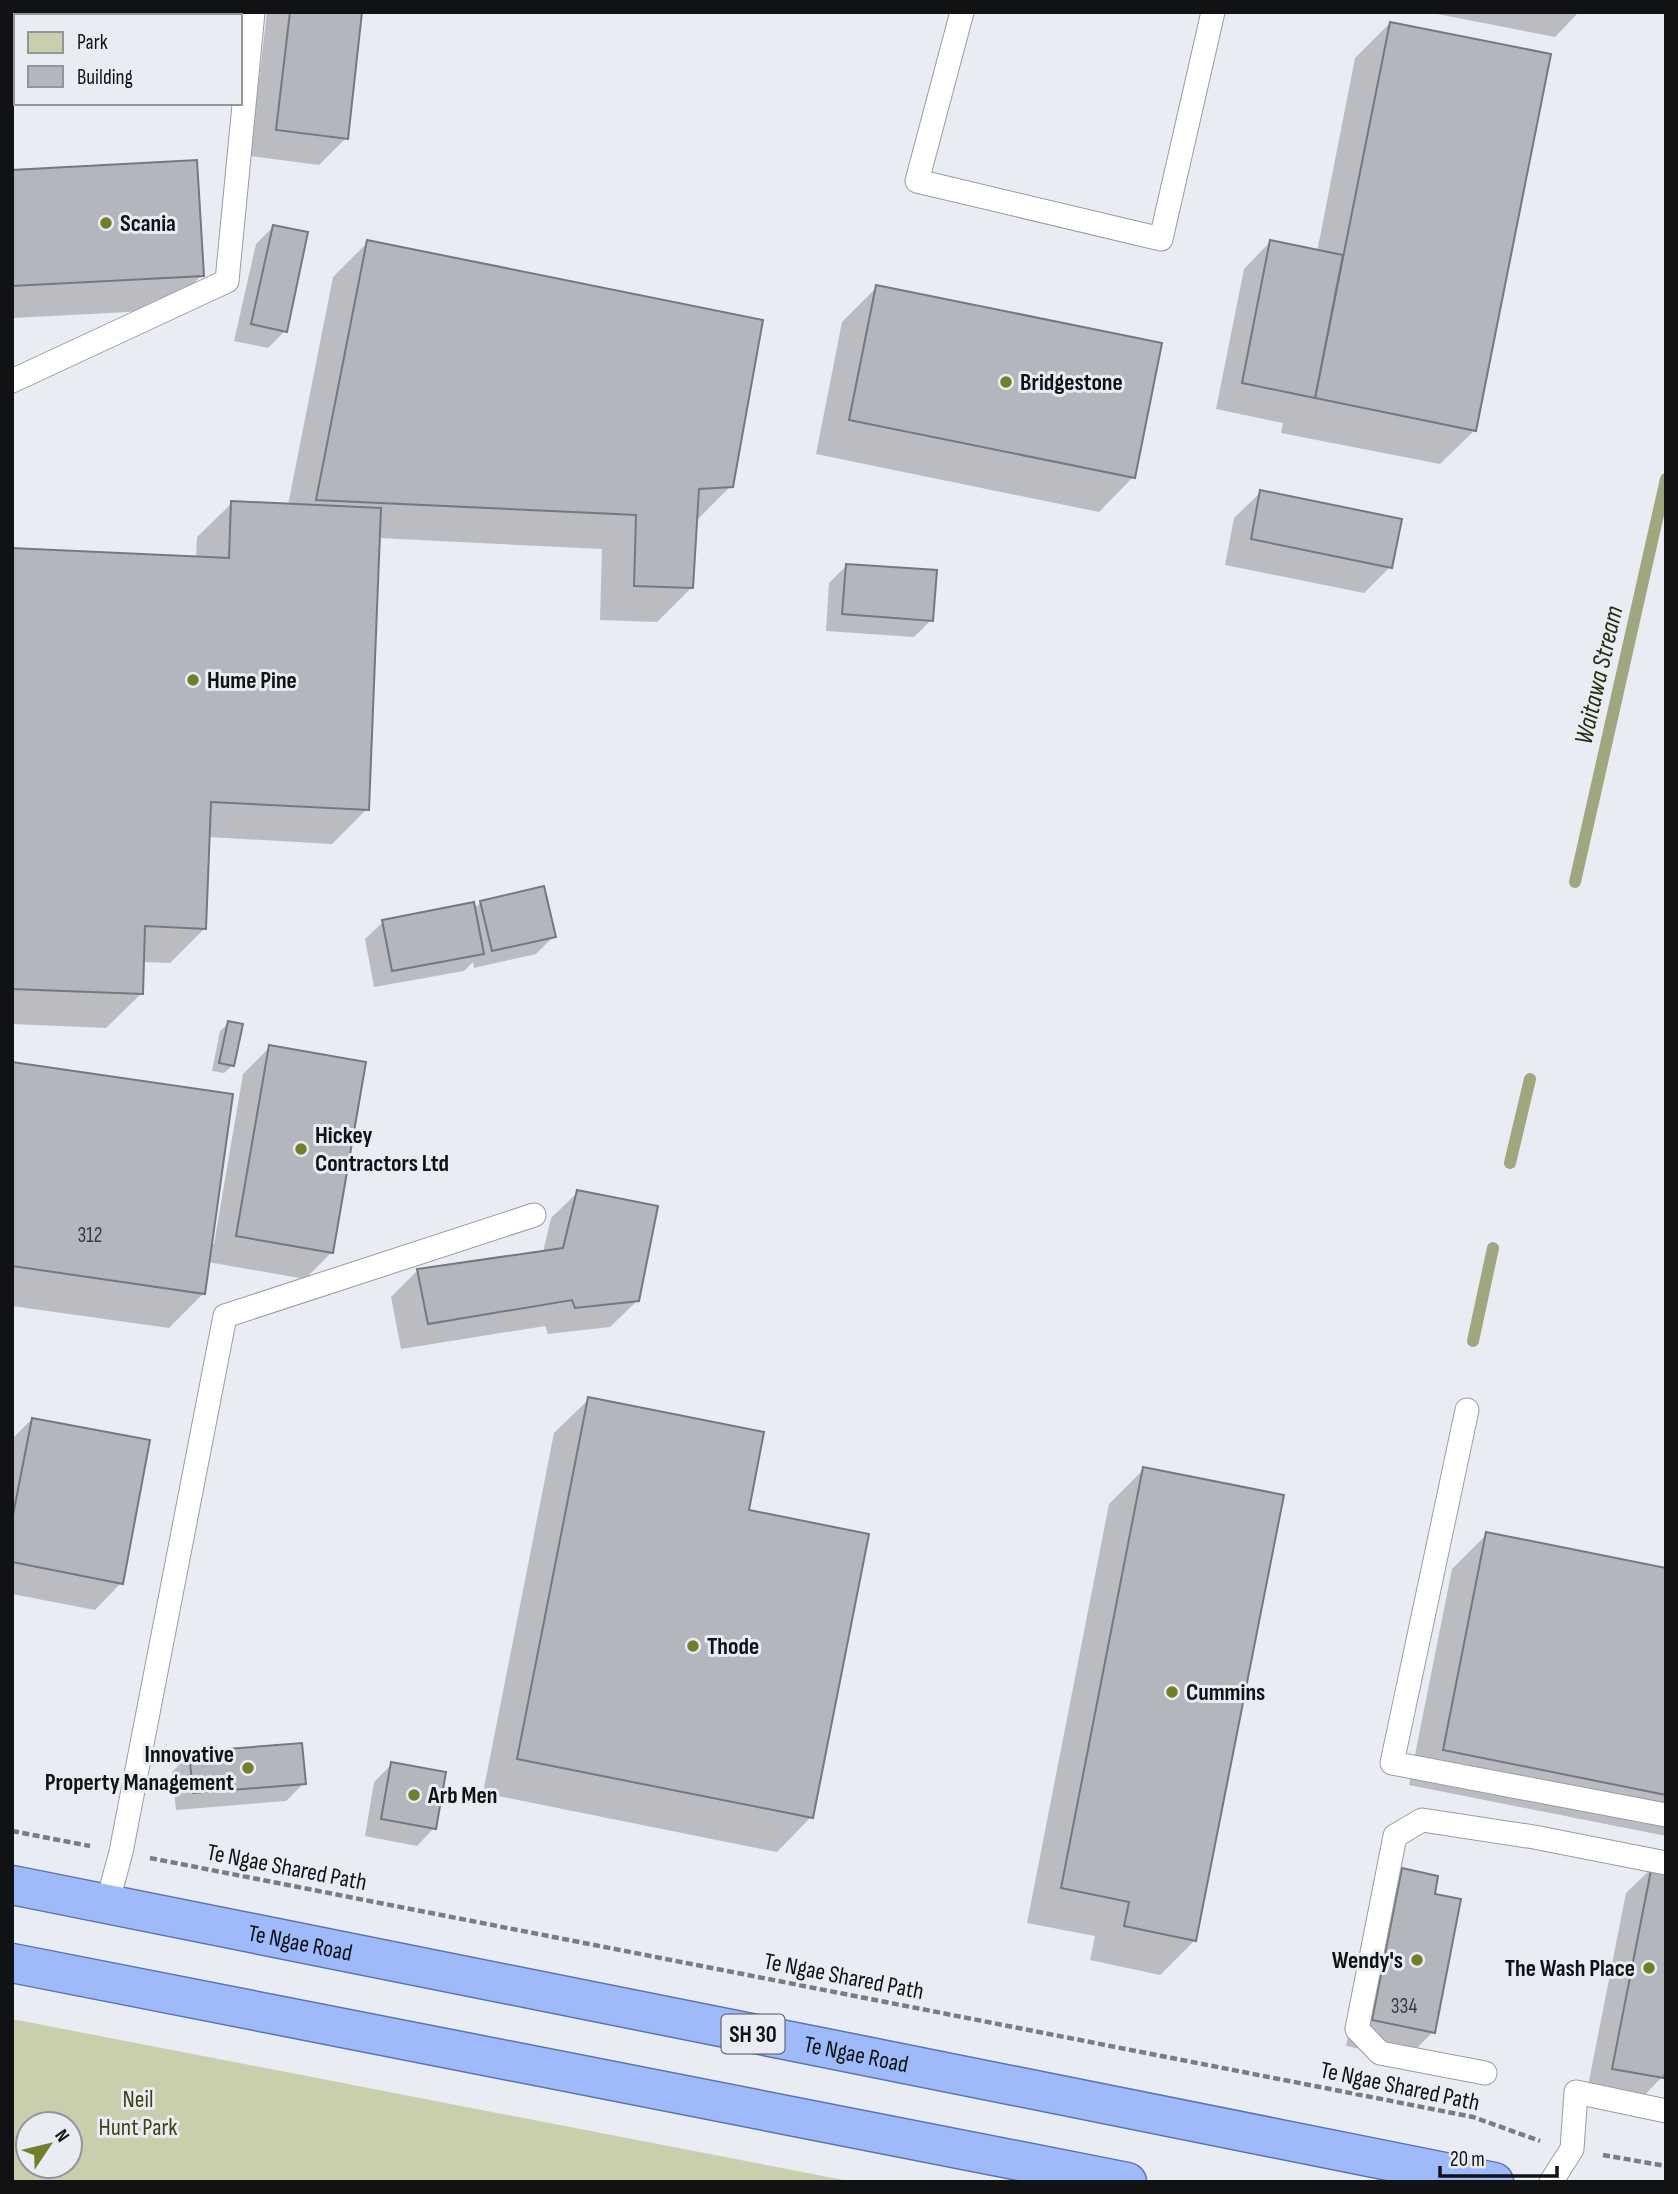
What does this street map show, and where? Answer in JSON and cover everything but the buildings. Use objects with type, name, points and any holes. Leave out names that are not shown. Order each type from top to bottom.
[{"type":"highway","name":"Te Ngae Road","points":[[12,1885],[1494,2182]]},
{"type":"highway","points":[[12,1963],[1127,2182]]},
{"type":"lane","points":[[12,381],[227,281],[253,12]]},
{"type":"lane","points":[[962,12],[917,181],[1161,239],[1213,12]]},
{"type":"lane","points":[[107,1904],[121,1852],[225,1316],[534,1215]]},
{"type":"lane","points":[[1467,1410],[1392,1763],[1666,1815]]},
{"type":"lane","points":[[1485,2073],[1380,2053],[1357,2029],[1395,1836],[1422,1820],[1534,1837],[1666,1863]]},
{"type":"lane","points":[[1551,2182],[1572,2150],[1576,2092],[1666,2110]]},
{"type":"path","name":"Te Ngae Shared Path","points":[[12,1831],[1473,2117],[1572,2150],[1666,2166]]},
{"type":"green space","name":"Neil Hunt Park","points":[[12,2019],[854,2182],[12,2182]]},
{"type":"waterway","name":"Waitawa Stream","points":[[1575,882],[1666,479]]},
{"type":"waterway","name":"Waitawa Stream","points":[[1510,1163],[1530,1079]]},
{"type":"waterway","name":"Waitawa Stream","points":[[1473,1341],[1493,1248]]},
{"type":"place","name":"Scania","points":[[106,223]]},
{"type":"place","name":"Bridgestone","points":[[1006,382]]},
{"type":"place","name":"Hume Pine","points":[[193,680]]},
{"type":"place","name":"Hickey Contractors Ltd","points":[[301,1149]]},
{"type":"place","name":"Thode","points":[[693,1646]]},
{"type":"place","name":"Cummins","points":[[1172,1692]]},
{"type":"place","name":"Innovative Property Management","points":[[248,1768]]},
{"type":"place","name":"Arb Men","points":[[414,1795]]},
{"type":"place","name":"Wendy's","points":[[1417,1960]]},
{"type":"place","name":"The Wash Place","points":[[1649,1968]]}]
